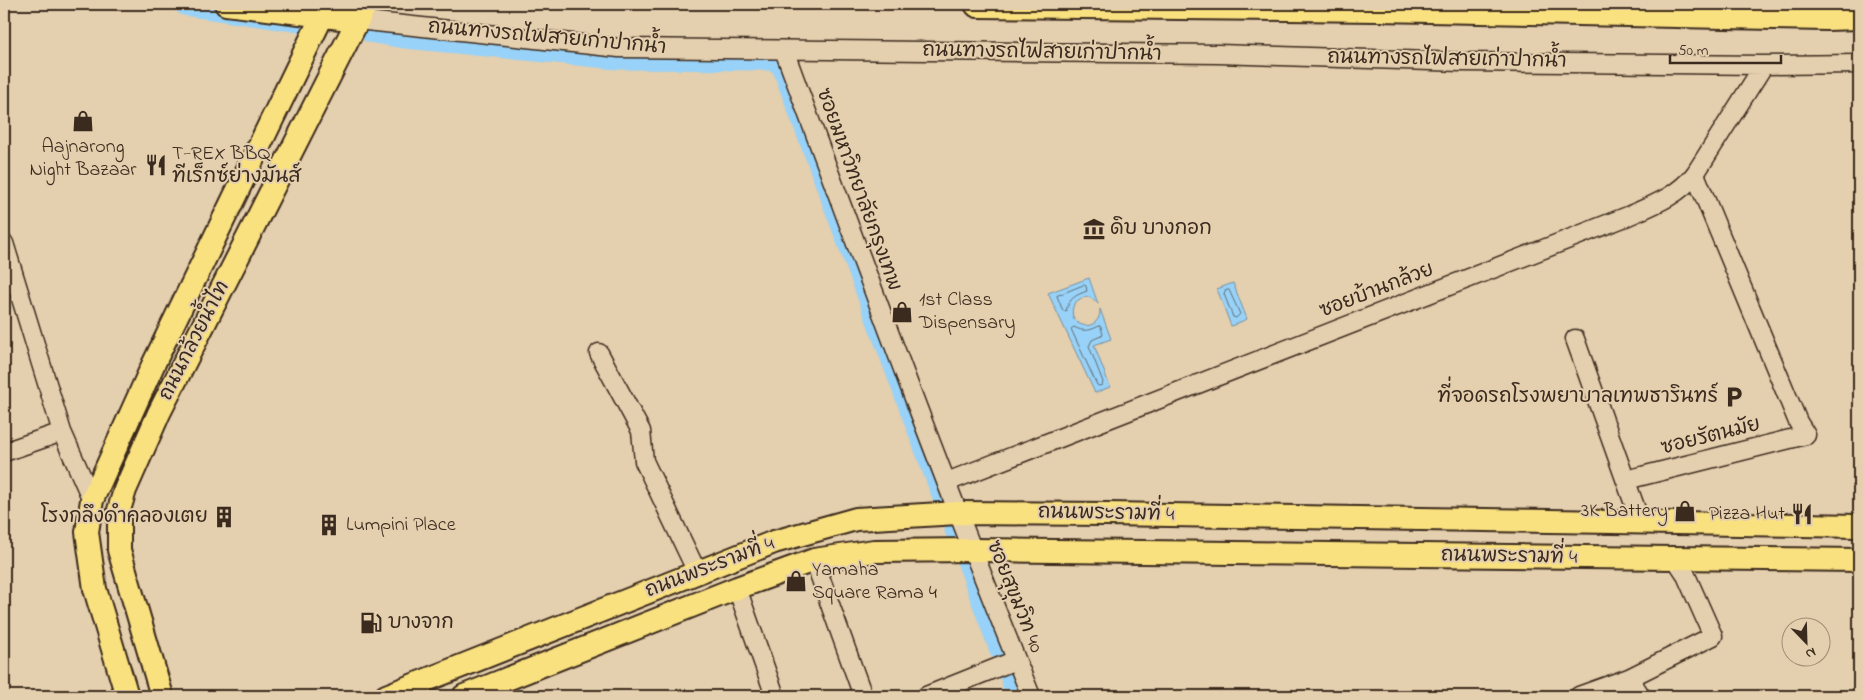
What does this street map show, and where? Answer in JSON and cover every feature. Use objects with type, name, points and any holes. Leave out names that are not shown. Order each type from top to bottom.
[{"type":"highway","points":[[978,4],[1378,8],[1817,17],[1859,16]]},
{"type":"main road","name":"ถนนทางรถไฟสายเก่าปากน้ำ","points":[[226,4],[362,12]]},
{"type":"main road","name":"ถนนกล้วยน้ำไท","points":[[127,696],[95,589],[87,532],[92,500],[153,365],[324,9]]},
{"type":"main road","name":"ถนนกล้วยน้ำไท","points":[[162,696],[119,550],[119,510],[125,490],[159,413],[362,12]]},
{"type":"main road","points":[[92,500],[119,510]]},
{"type":"main road","name":"ถนนพระรามที่ 4","points":[[386,696],[774,542],[856,519],[958,513],[1107,514],[1859,526]]},
{"type":"main road","points":[[1643,522],[1676,558]]},
{"type":"main road","name":"ถนนพระรามที่ 4","points":[[464,696],[736,588],[814,560],[874,551],[972,550],[1859,560]]},
{"type":"street","name":"ถนนทางรถไฟสายเก่าปากน้ำ","points":[[362,12],[619,48],[1218,54],[1461,62],[1859,64]]},
{"type":"street","name":"ซอยมหาวิทยาลัยกรุงเทพ","points":[[784,50],[958,513]]},
{"type":"street","name":"ซอยบ้านกล้วย","points":[[947,482],[1628,216],[1664,200],[1686,186],[1695,174],[1764,65]]},
{"type":"street","name":"ซอยรัตนมัย","points":[[1626,480],[1806,435],[1798,422],[1695,174]]},
{"type":"street","points":[[4,243],[62,432],[92,500]]},
{"type":"street","points":[[1575,339],[1643,522]]},
{"type":"street","points":[[599,353],[641,431],[644,461],[697,572]]},
{"type":"street","points":[[4,452],[62,432]]},
{"type":"street","name":"ซอยสุขุมวิท 40","points":[[958,513],[1031,696]]},
{"type":"street","points":[[1579,696],[1629,678],[1713,636],[1685,573],[1676,558]]},
{"type":"street","points":[[814,560],[863,696]]},
{"type":"street","points":[[736,588],[775,696]]},
{"type":"street","points":[[926,696],[1016,660]]},
{"type":"street","points":[[1629,678],[1640,696]]},
{"type":"water","points":[[1089,278],[1098,304],[1086,297],[1080,299],[1074,304],[1072,312],[1074,319],[1078,323],[1090,325],[1095,323],[1099,317],[1100,309],[1111,339],[1094,345],[1110,387],[1095,393],[1048,293]]},
{"type":"water","points":[[1233,283],[1247,319],[1231,326],[1217,289]]},
{"type":"waterway","points":[[183,4],[184,8],[300,25]]},
{"type":"waterway","points":[[369,35],[405,41],[617,62],[771,63],[779,67],[943,506]]},
{"type":"waterway","points":[[964,561],[997,651]]},
{"type":"waterway","points":[[1004,668],[1014,696]]},
{"type":"place","name":"Aajnarong Night Bazaar","points":[[83,121]]},
{"type":"place","name":"T-REX BBQ ทีเร็กซ์ย่างมันส์","points":[[156,165]]},
{"type":"place","name":"ดิบ บางกอก","points":[[1094,229]]},
{"type":"place","name":"1st Class Dispensary","points":[[902,312]]},
{"type":"place","name":"ที่จอดรถโรงพยาบาลเทพธารินทร์","points":[[1734,397]]},
{"type":"place","name":"3K Battery","points":[[1685,511]]},
{"type":"place","name":"Pizza Hut","points":[[1802,514]]},
{"type":"place","name":"โรงกลึงดำคลองเตย","points":[[224,517]]},
{"type":"place","name":"Lumpini Place","points":[[329,525]]},
{"type":"place","name":"Yamaha Square Rama 4","points":[[796,581]]},
{"type":"place","name":"บางจาก","points":[[371,623]]}]
